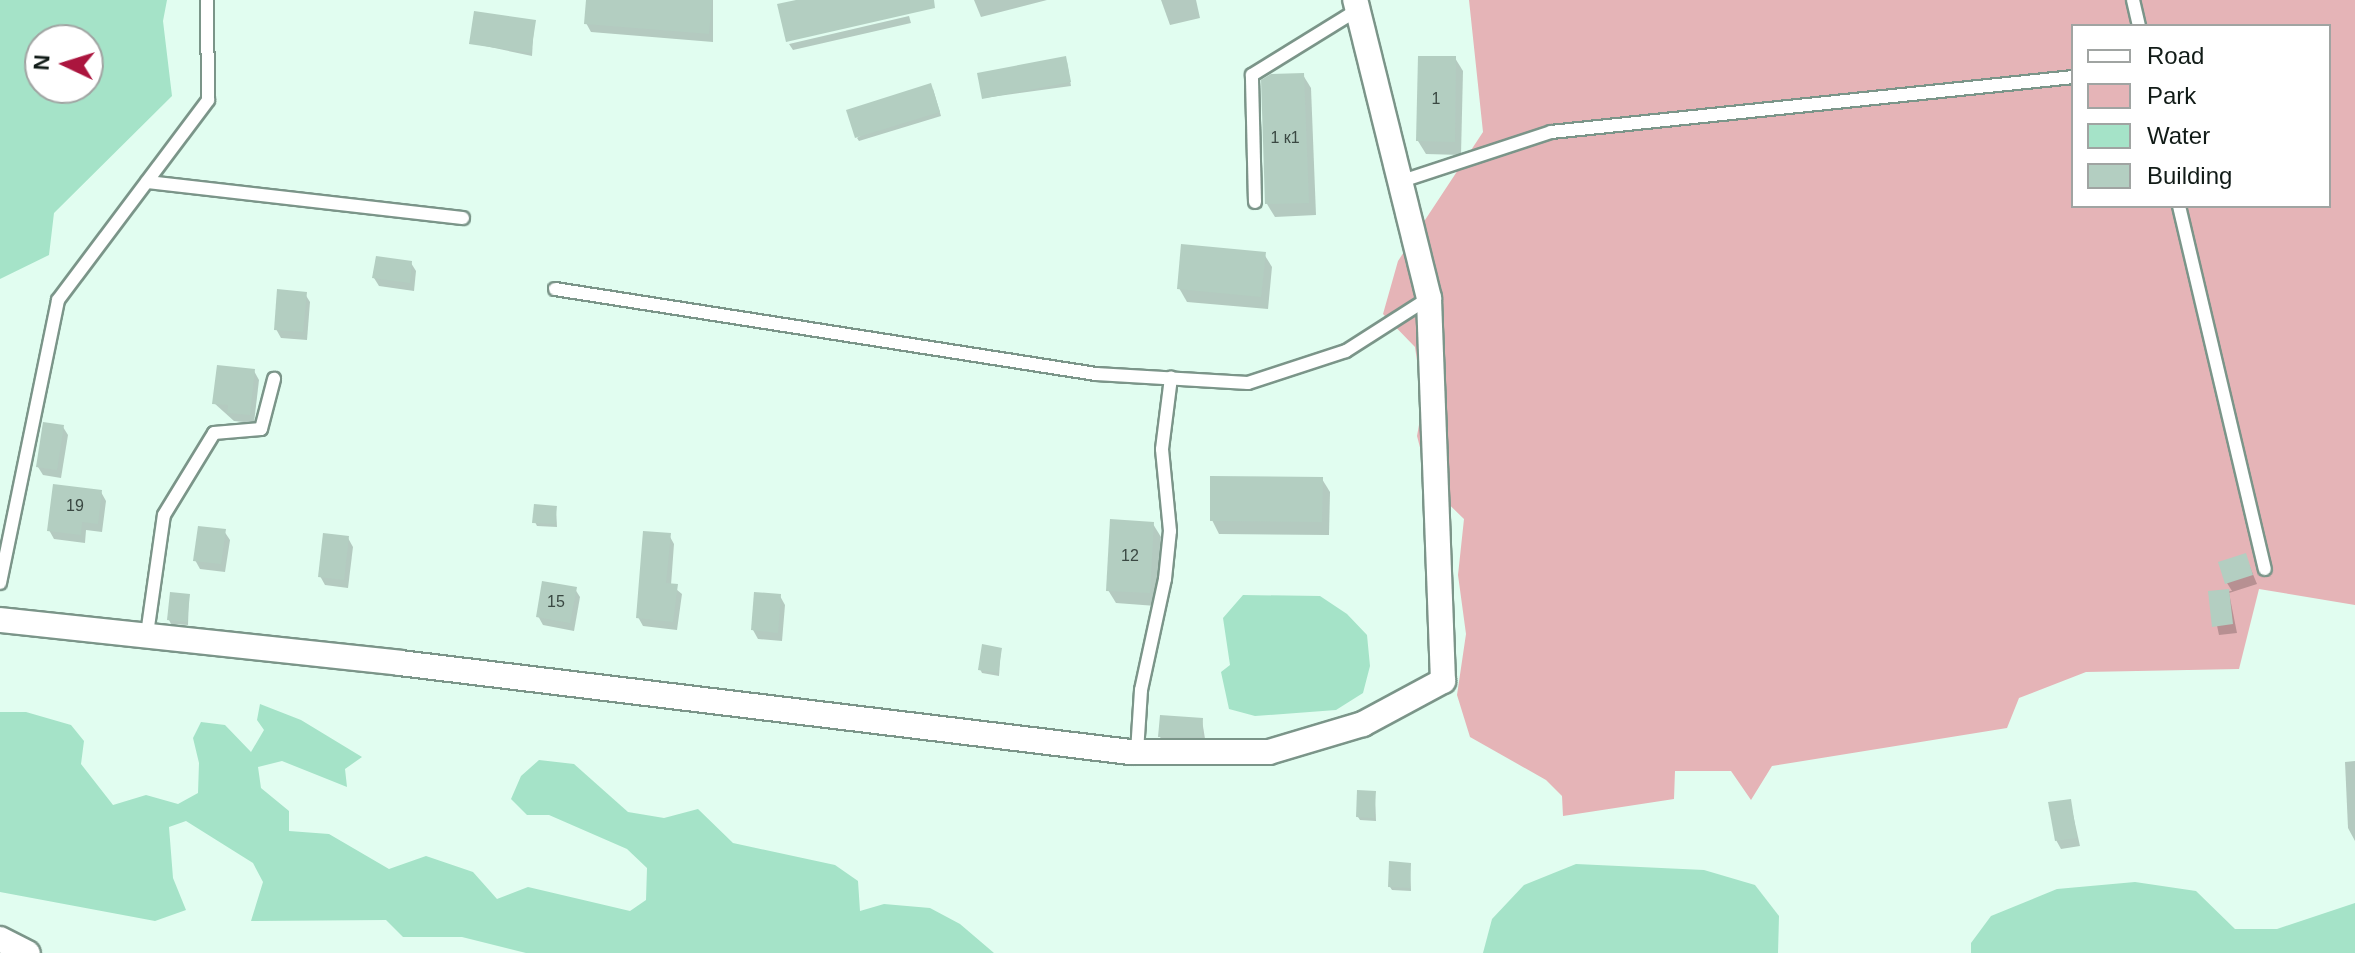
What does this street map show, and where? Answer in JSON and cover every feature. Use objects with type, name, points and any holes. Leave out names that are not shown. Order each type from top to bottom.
[{"type":"street","points":[[0,620],[147,634],[1137,752],[1269,752],[1363,724],[1443,681],[1429,298],[1357,4]]},
{"type":"street","points":[[0,939],[28,953]]},
{"type":"lane","points":[[0,583],[58,300],[208,100],[207,0]]},
{"type":"lane","points":[[2133,0],[2139,24]]},
{"type":"lane","points":[[1255,202],[1252,75],[1357,4]]},
{"type":"lane","points":[[1402,181],[1551,132],[2071,77]]},
{"type":"lane","points":[[147,182],[463,218]]},
{"type":"lane","points":[[2179,208],[2265,569]]},
{"type":"lane","points":[[555,289],[1096,374],[1248,383],[1346,351],[1429,298]]},
{"type":"lane","points":[[1137,752],[1141,690],[1165,579],[1170,531],[1162,449],[1171,378]]},
{"type":"lane","points":[[147,634],[164,515],[214,433],[261,429],[274,379]]},
{"type":"green space","points":[[1469,0],[2355,0],[2355,605],[2259,589],[2239,669],[2086,672],[2019,698],[2007,728],[1772,766],[1751,800],[1731,771],[1675,771],[1674,799],[1563,816],[1562,796],[1546,780],[1470,737],[1457,695],[1466,634],[1458,575],[1464,519],[1430,486],[1417,436],[1423,402],[1415,347],[1383,314],[1398,261],[1483,132]]},
{"type":"water","points":[[0,0],[167,0],[163,21],[172,96],[54,213],[49,255],[0,279]]},
{"type":"water","points":[[1243,595],[1320,596],[1347,614],[1367,635],[1370,666],[1363,693],[1336,710],[1255,716],[1229,709],[1221,672],[1230,665],[1223,618]]},
{"type":"water","points":[[260,704],[301,720],[362,757],[345,769],[347,787],[282,761],[258,767],[261,788],[289,811],[289,831],[329,834],[389,869],[426,856],[473,872],[497,899],[528,887],[630,911],[646,900],[647,868],[627,849],[549,815],[527,815],[511,799],[521,776],[539,760],[574,764],[628,812],[664,818],[698,809],[733,843],[835,865],[858,881],[860,911],[884,904],[930,908],[960,924],[994,953],[526,953],[462,937],[403,937],[386,920],[251,921],[263,882],[253,863],[186,821],[169,827],[173,878],[186,910],[155,921],[0,892],[0,712],[26,712],[71,725],[84,741],[81,764],[113,805],[146,795],[178,804],[198,793],[199,763],[193,738],[201,722],[225,725],[251,752],[264,730],[257,720]]},
{"type":"water","points":[[1576,864],[1704,870],[1755,885],[1779,916],[1778,953],[1483,953],[1492,919],[1524,885]]},
{"type":"water","points":[[2135,882],[2196,891],[2235,929],[2277,929],[2355,903],[2355,953],[1971,953],[1971,943],[1991,916],[2057,889]]},
{"type":"building","points":[[586,0],[712,0],[709,34],[584,24]]},
{"type":"building","points":[[796,0],[934,0],[935,8],[786,42],[777,4]]},
{"type":"building","points":[[474,11],[536,20],[531,53],[469,44]]},
{"type":"building","points":[[1066,56],[1071,82],[982,99],[977,73]]},
{"type":"building","points":[[1418,56],[1456,56],[1455,142],[1416,141]]},
{"type":"building","points":[[1304,73],[1309,203],[1265,204],[1261,80],[1271,74]]},
{"type":"building","points":[[931,83],[940,112],[855,138],[846,110]]},
{"type":"building","points":[[1181,244],[1266,252],[1261,297],[1177,289]]},
{"type":"building","points":[[376,256],[412,261],[410,283],[372,278]]},
{"type":"building","points":[[277,289],[307,292],[303,332],[274,330]]},
{"type":"building","points":[[217,365],[255,369],[250,415],[227,413],[228,405],[212,404]]},
{"type":"building","points":[[43,422],[64,425],[57,470],[36,467]]},
{"type":"building","points":[[1210,476],[1323,477],[1322,522],[1210,521]]},
{"type":"building","points":[[53,484],[102,490],[98,524],[82,522],[81,535],[47,531]]},
{"type":"building","points":[[534,504],[557,506],[555,524],[532,523]]},
{"type":"building","points":[[1110,519],[1154,522],[1150,593],[1106,591]]},
{"type":"building","points":[[198,526],[226,529],[221,564],[193,561]]},
{"type":"building","points":[[643,531],[671,533],[666,583],[678,584],[673,622],[636,618]]},
{"type":"building","points":[[323,533],[349,536],[344,580],[318,577]]},
{"type":"building","points":[[2246,553],[2253,575],[2225,584],[2218,562]]},
{"type":"building","points":[[542,581],[577,587],[570,623],[536,617]]},
{"type":"building","points":[[2229,589],[2233,624],[2212,627],[2208,591]]},
{"type":"building","points":[[170,592],[190,594],[187,622],[167,620]]},
{"type":"building","points":[[754,592],[781,594],[778,633],[751,630]]},
{"type":"building","points":[[982,644],[1002,648],[998,673],[978,670]]},
{"type":"building","points":[[1160,715],[1203,718],[1202,737],[1158,737]]},
{"type":"building","points":[[1357,790],[1376,791],[1374,818],[1356,817]]},
{"type":"building","points":[[2071,799],[2077,838],[2055,841],[2048,802]]},
{"type":"building","points":[[1389,861],[1411,863],[1410,888],[1388,887]]}]
